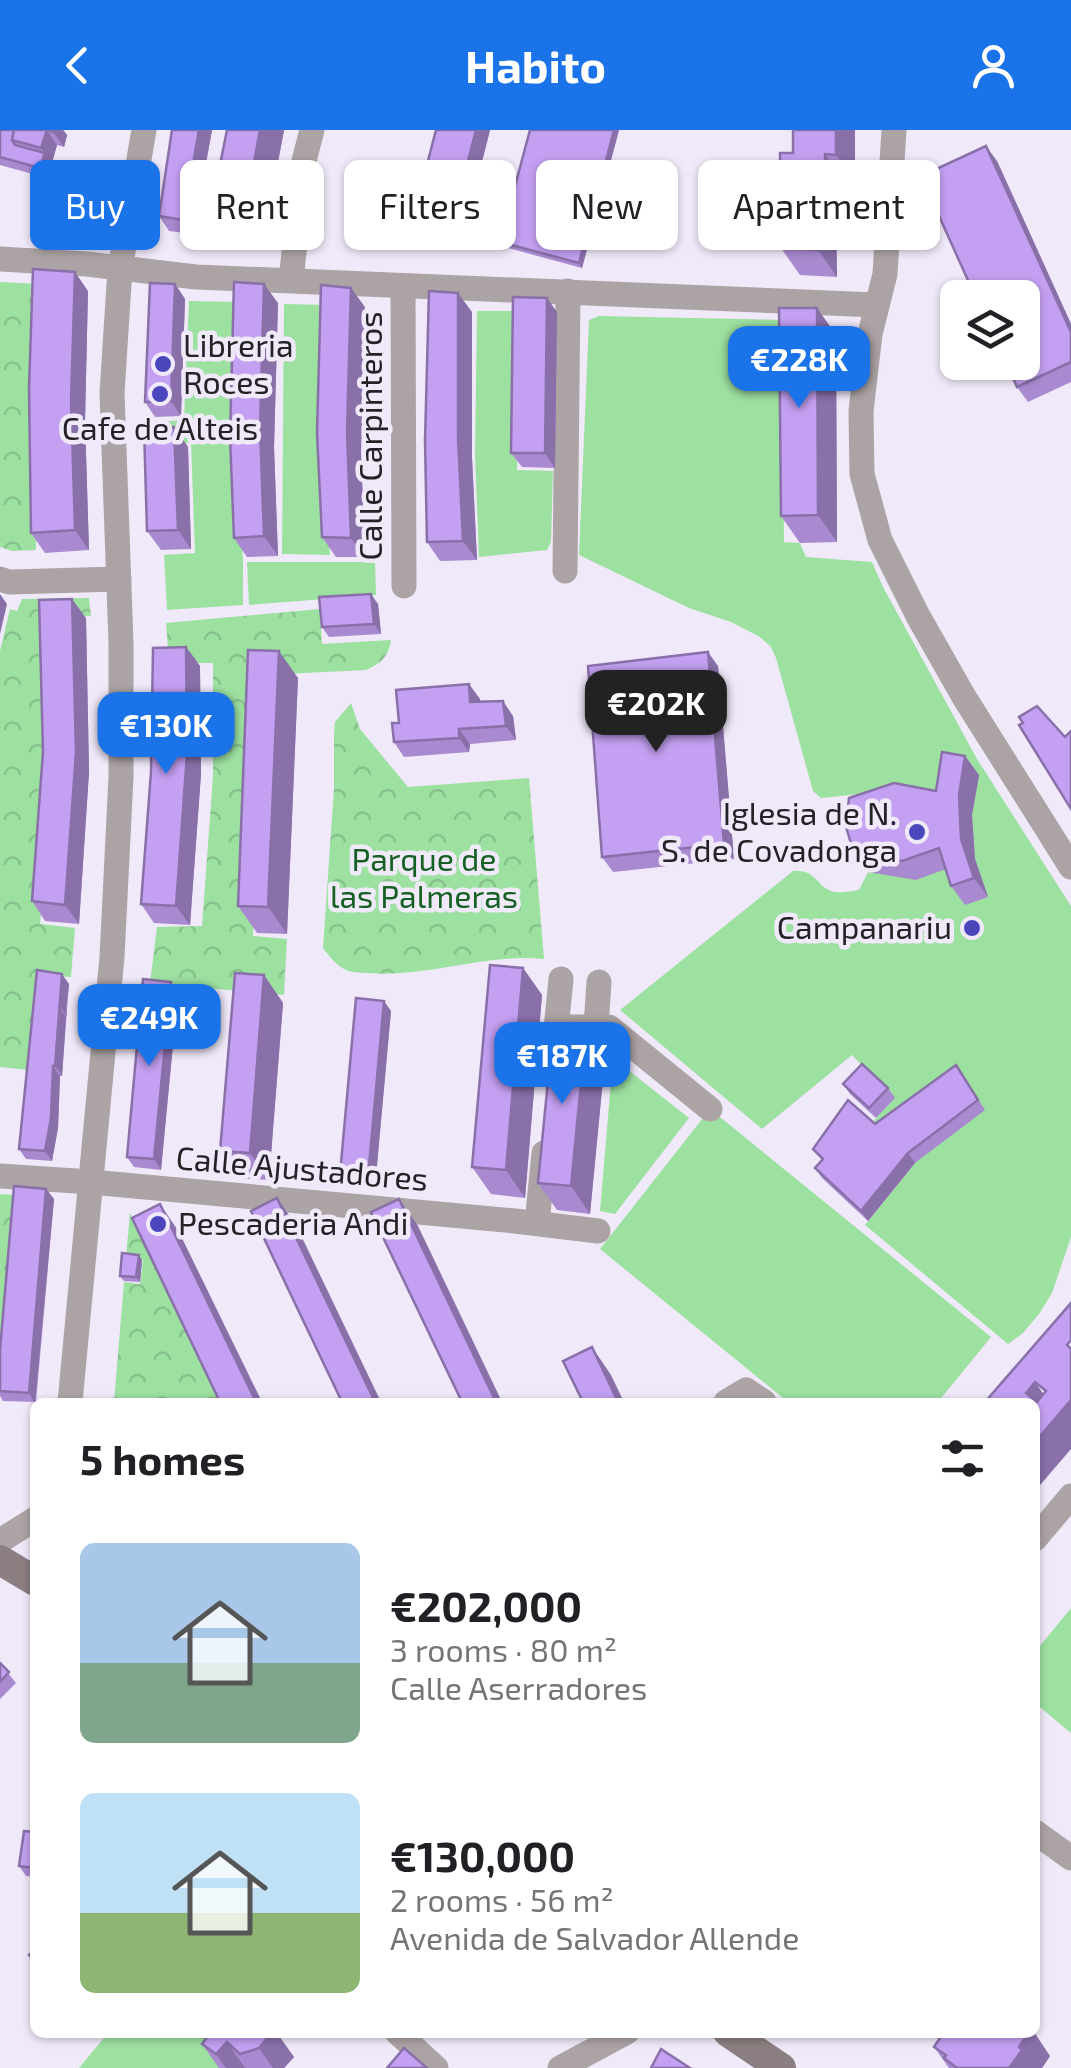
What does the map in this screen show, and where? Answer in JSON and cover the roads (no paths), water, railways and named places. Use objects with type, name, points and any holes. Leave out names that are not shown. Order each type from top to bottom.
[{"type":"street","points":[[70,1398],[112,957],[121,776],[112,393],[120,269],[144,130]]},
{"type":"street","points":[[291,280],[304,161],[312,130]]},
{"type":"street","points":[[894,130],[885,274],[870,334],[864,392],[862,474],[880,540],[918,616],[1071,867]]},
{"type":"street","points":[[0,259],[88,264],[196,277],[876,305]]},
{"type":"street","name":"Calle Carpinteros","points":[[403,286],[404,586]]},
{"type":"street","points":[[565,571],[568,291]]},
{"type":"street","points":[[0,579],[119,579]]},
{"type":"street","points":[[550,1086],[561,979]]},
{"type":"street","points":[[596,1027],[599,982]]},
{"type":"street","points":[[556,1027],[609,1027],[710,1109]]},
{"type":"street","points":[[536,1223],[546,1125]]},
{"type":"street","name":"Calle Ajustadores","points":[[0,1176],[598,1231]]},
{"type":"street","points":[[1040,1533],[1071,1496]]},
{"type":"street","points":[[0,1541],[30,1522]]},
{"type":"street","points":[[0,1560],[30,1578]]},
{"type":"street","points":[[1040,1836],[1071,1858]]},
{"type":"street","points":[[404,2038],[436,2068]]},
{"type":"street","points":[[560,2068],[616,2038]]},
{"type":"street","points":[[737,2038],[781,2068]]},
{"type":"place","name":"Libreria Roces","points":[[163,364]]},
{"type":"place","name":"Cafe de Alteis","points":[[160,394]]},
{"type":"place","name":"Iglesia de N. S. de Covadonga","points":[[917,832]]},
{"type":"place","name":"Campanariu","points":[[972,928]]},
{"type":"place","name":"Pescaderia Andi","points":[[158,1224]]},
{"type":"park label","name":"Parque de las Palmeras","points":[[424,878]]}]
